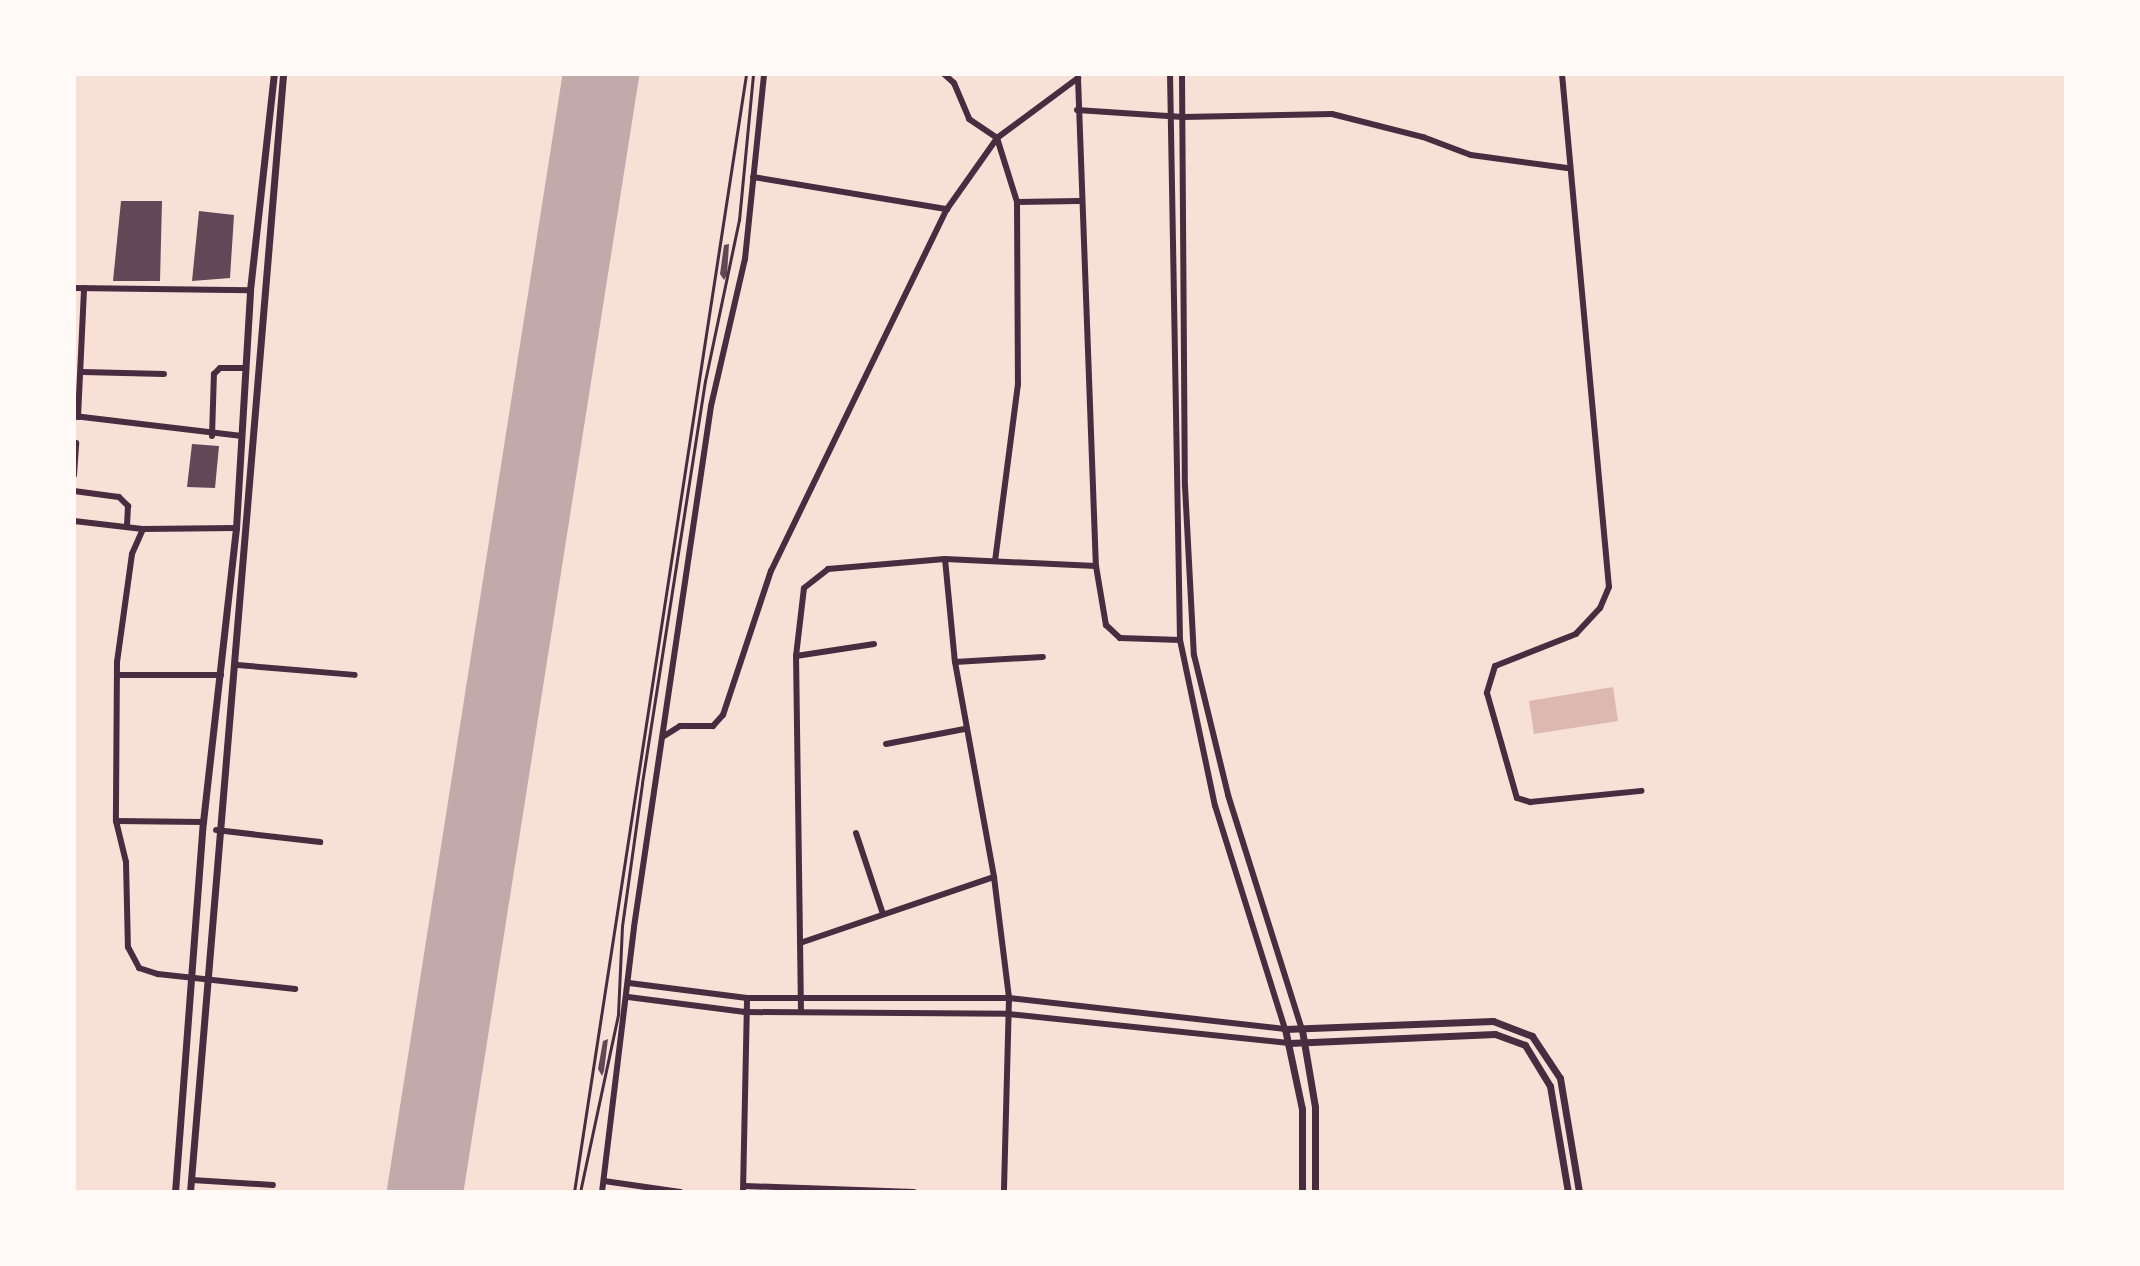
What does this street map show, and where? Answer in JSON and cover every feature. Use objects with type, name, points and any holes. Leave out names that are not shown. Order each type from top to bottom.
[{"type":"street","points":[[175,1192],[203,822],[236,528],[250,290],[274,74]]},
{"type":"street","points":[[190,1192],[216,830],[237,665],[283,74]]},
{"type":"street","points":[[602,1192],[711,406],[745,259],[764,74]]},
{"type":"street","points":[[944,74],[954,83],[969,119],[997,138],[1017,202],[1018,384],[995,560]]},
{"type":"street","points":[[1170,74],[1180,640],[1215,806],[1289,1043],[1302,1109],[1302,1192]]},
{"type":"street","points":[[1182,74],[1185,486],[1194,655],[1228,795],[1302,1030],[1315,1107],[1315,1192]]},
{"type":"street","points":[[1562,74],[1567,168],[1609,587],[1600,608],[1576,634],[1495,666],[1487,693],[1517,798],[1530,802],[1641,791]]},
{"type":"street","points":[[664,736],[680,726],[713,726],[723,715],[771,571],[947,209],[997,138],[1078,76]]},
{"type":"street","points":[[1078,76],[1079,201],[1096,566],[1106,625],[1112,634],[1180,640]]},
{"type":"street","points":[[1077,110],[1183,117],[1332,114],[1423,137],[1471,155],[1567,168]]},
{"type":"street","points":[[753,177],[947,209]]},
{"type":"street","points":[[1017,202],[1079,201]]},
{"type":"street","points":[[74,288],[250,290]]},
{"type":"street","points":[[84,288],[83,372],[76,416],[212,436],[242,436]]},
{"type":"street","points":[[212,436],[214,374],[220,368],[246,368]]},
{"type":"street","points":[[83,372],[164,374]]},
{"type":"street","points":[[74,475],[76,443]]},
{"type":"street","points":[[74,491],[119,497],[128,506],[127,526]]},
{"type":"street","points":[[74,521],[143,529],[236,528]]},
{"type":"street","points":[[143,529],[132,554],[119,675],[116,821],[126,862],[133,962],[158,974],[295,989]]},
{"type":"street","points":[[801,1012],[796,656],[799,601],[813,576],[828,569],[945,559],[1096,566]]},
{"type":"street","points":[[945,559],[955,662],[994,877],[1009,998],[1004,1192]]},
{"type":"street","points":[[796,656],[874,644]]},
{"type":"street","points":[[955,662],[1043,657]]},
{"type":"street","points":[[237,665],[355,675]]},
{"type":"street","points":[[119,675],[221,675]]},
{"type":"street","points":[[886,744],[965,729]]},
{"type":"street","points":[[116,821],[203,822]]},
{"type":"street","points":[[216,830],[320,842]]},
{"type":"street","points":[[856,833],[883,914]]},
{"type":"street","points":[[800,943],[994,877]]},
{"type":"street","points":[[629,983],[747,998],[1009,998],[1302,1030],[1493,1021],[1532,1036],[1560,1078],[1579,1192]]},
{"type":"street","points":[[628,997],[745,1012],[1008,1014],[1305,1045],[1495,1034],[1525,1045],[1550,1086],[1568,1192]]},
{"type":"street","points":[[747,998],[744,1189],[914,1192]]},
{"type":"street","points":[[192,1180],[273,1185]]},
{"type":"street","points":[[604,1181],[680,1192]]},
{"type":"lane","points":[[574,1192],[746,74]]},
{"type":"lane","points":[[580,1192],[618,1014],[622,926],[642,783],[705,381],[739,220],[753,74]]},
{"type":"shaded area","points":[[1613,687],[1618,721],[1534,734],[1529,701]]},
{"type":"building","points":[[121,201],[162,201],[160,281],[113,281]]},
{"type":"building","points":[[199,211],[234,215],[230,278],[192,281]]},
{"type":"building","points":[[729,244],[724,280],[720,274],[724,245]]},
{"type":"building","points":[[192,444],[219,446],[215,488],[187,487]]},
{"type":"building","points":[[608,1039],[602,1076],[598,1069],[603,1041]]},
{"type":"runway","points":[[425,1192],[601,74]]}]
